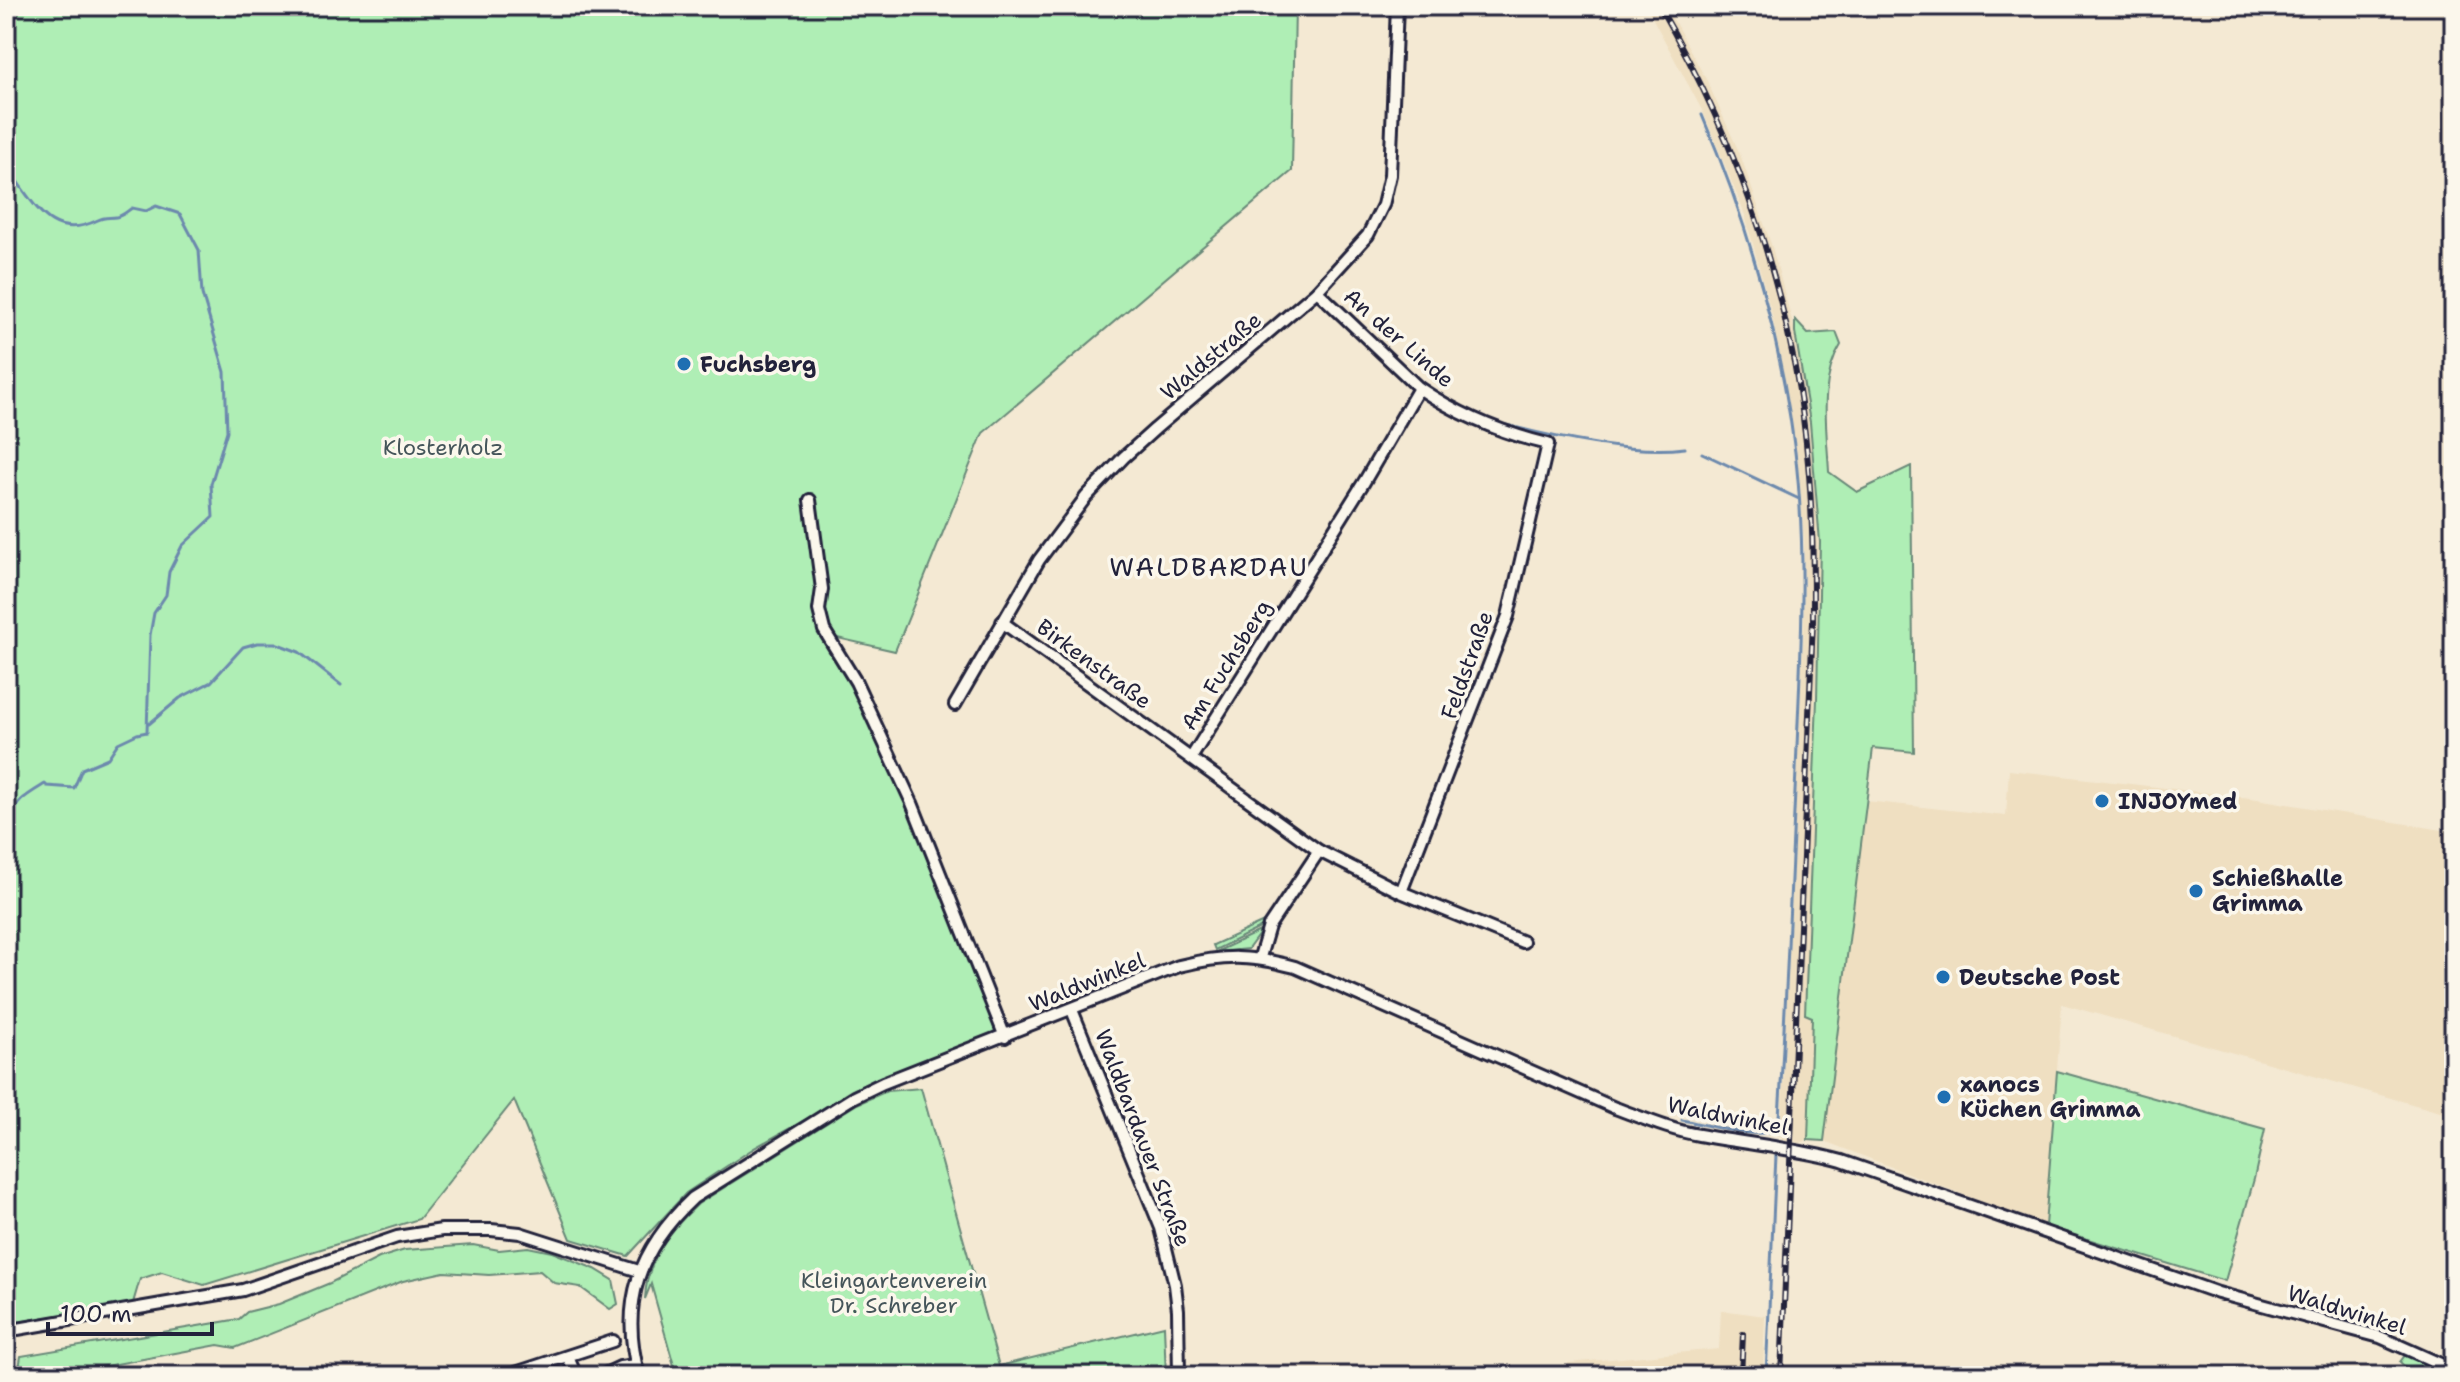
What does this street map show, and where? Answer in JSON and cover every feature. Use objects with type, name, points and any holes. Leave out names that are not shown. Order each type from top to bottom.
[{"type":"street","name":"Waldstraße","points":[[955,705],[1039,560],[1105,477],[1155,429],[1317,291],[1368,235],[1388,190],[1397,6]]},
{"type":"street","name":"An der Linde","points":[[1317,291],[1419,388],[1478,422],[1548,444]]},
{"type":"street","name":"Am Fuchsberg","points":[[1191,758],[1364,482],[1419,388]]},
{"type":"street","name":"Feldstraße","points":[[1401,892],[1508,616],[1548,444]]},
{"type":"street","points":[[810,500],[821,578],[819,610],[824,630],[856,682],[912,803],[1005,1037]]},
{"type":"street","name":"Birkenstraße","points":[[1002,622],[1319,851],[1401,892],[1523,942]]},
{"type":"street","points":[[1260,957],[1269,926],[1319,851]]},
{"type":"street","name":"Waldwinkel","points":[[637,1370],[632,1306],[639,1271],[655,1240],[673,1216],[724,1177],[854,1097],[883,1083],[1179,966],[1213,958],[1260,957],[1295,967],[1615,1108],[1666,1127],[1697,1135],[1803,1150],[1842,1161],[2218,1293],[2380,1337],[2454,1370]]},
{"type":"street","name":"Waldbardauer Straße","points":[[1072,1010],[1161,1228],[1175,1285],[1179,1376]]},
{"type":"street","points":[[6,1331],[243,1290],[397,1237],[442,1230],[520,1233],[639,1271]]},
{"type":"street","points":[[490,1376],[509,1375],[613,1341]]},
{"type":"street","points":[[568,1357],[576,1376]]},
{"type":"street","points":[[601,1376],[620,1367],[637,1370]]},
{"type":"shaded area","points":[[1646,6],[1666,6],[1707,81],[1740,154],[1772,247],[1795,332],[1810,422],[1818,500],[1819,583],[1805,1013],[1812,1016],[1808,1140],[1800,1143],[1782,1140],[1781,1130],[1804,622],[1804,542],[1797,453],[1772,315],[1745,215],[1704,114]]},
{"type":"shaded area","points":[[2009,770],[2251,798],[2454,832],[2454,1116],[2062,1004],[2045,1226],[1824,1141],[1866,801],[2006,816]]},
{"type":"shaded area","points":[[1721,1310],[1765,1316],[1763,1376],[1567,1376],[1568,1363],[1719,1349]]},
{"type":"green space","name":"Klosterholz","points":[[6,6],[1295,6],[1292,171],[983,433],[895,651],[838,638],[852,680],[883,740],[999,1032],[879,1079],[754,1148],[686,1193],[628,1256],[571,1239],[514,1100],[419,1219],[204,1285],[162,1272],[140,1279],[133,1303],[6,1324]]},
{"type":"green space","points":[[1795,320],[1808,334],[1836,332],[1841,345],[1829,374],[1827,390],[1829,472],[1857,492],[1911,466],[1914,752],[1873,748],[1824,1141],[1808,1140],[1812,1017],[1805,1014],[1820,542],[1810,422]]},
{"type":"green space","points":[[1266,921],[1264,926],[1215,950],[1213,945]]},
{"type":"green space","points":[[1262,930],[1248,949],[1216,952]]},
{"type":"green space","points":[[2057,1071],[2265,1129],[2225,1281],[2045,1226]]},
{"type":"green space","name":"Kleingartenverein Dr. Schreber","points":[[921,1088],[999,1366],[1164,1326],[1166,1376],[677,1376],[651,1284],[645,1299],[655,1258],[678,1224],[698,1204],[857,1104],[887,1091]]},
{"type":"green space","points":[[473,1245],[499,1250],[528,1247],[552,1252],[595,1269],[613,1280],[618,1304],[610,1309],[580,1287],[554,1283],[540,1271],[489,1275],[444,1272],[403,1281],[235,1348],[218,1345],[79,1371],[31,1376],[19,1368],[21,1356],[239,1319],[247,1312],[279,1304],[379,1258],[405,1250]]},
{"type":"green space","points":[[2406,1354],[2421,1363],[2431,1376],[2414,1376],[2400,1362]]},
{"type":"waterway","points":[[1702,115],[1748,238],[1771,322],[1789,408],[1799,492],[1801,651],[1778,1133]]},
{"type":"waterway","points":[[6,167],[44,215],[66,226],[81,226],[102,218],[123,215],[132,208],[146,211],[156,206],[180,214],[199,250],[202,294],[225,372],[227,431],[211,484],[213,517],[182,546],[169,572],[166,595],[154,613],[150,635],[147,732],[118,743],[108,758],[82,769],[74,788],[45,784],[31,793],[18,804],[6,823]]},
{"type":"waterway","points":[[1506,425],[1619,447],[1685,448]]},
{"type":"waterway","points":[[1702,453],[1799,499]]},
{"type":"waterway","points":[[149,724],[180,698],[211,682],[243,647],[257,643],[275,643],[299,652],[341,685]]},
{"type":"waterway","points":[[1682,1120],[1743,1132],[1767,1133],[1776,1130]]},
{"type":"waterway","points":[[1766,1376],[1776,1155]]},
{"type":"railway","points":[[1659,6],[1714,114],[1759,227],[1790,343],[1808,463],[1813,621],[1781,1376]]},
{"type":"railway","points":[[1741,1376],[1743,1334]]},
{"type":"place","name":"Fuchsberg","points":[[684,364]]},
{"type":"place","name":"INJOYmed","points":[[2102,801]]},
{"type":"place","name":"Schießhalle Grimma","points":[[2196,891]]},
{"type":"place","name":"Deutsche Post","points":[[1943,977]]},
{"type":"place","name":"xanocs Küchen Grimma","points":[[1944,1097]]},
{"type":"district","name":"WALDBARDAU","points":[[1209,566]]}]
